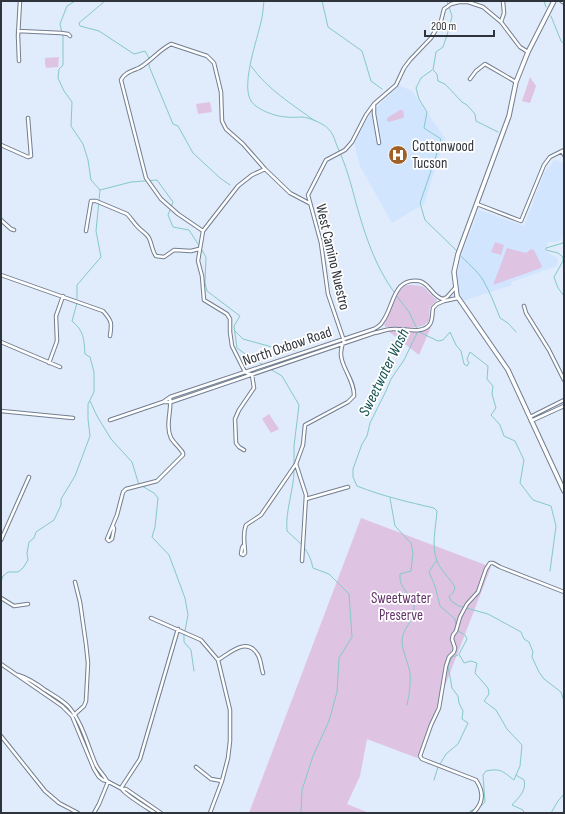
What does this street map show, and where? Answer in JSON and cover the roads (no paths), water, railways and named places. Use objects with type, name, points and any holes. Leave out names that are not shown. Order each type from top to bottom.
[{"type":"street","points":[[19,61],[18,31],[20,1]]},
{"type":"street","points":[[501,22],[504,13],[504,1]]},
{"type":"street","points":[[554,1],[528,52],[516,82],[510,116],[458,254],[454,272],[455,288],[458,298],[508,370],[564,491]]},
{"type":"street","name":"West Camino Nuestro","points":[[243,546],[244,529],[246,525],[260,515],[296,464],[303,445],[305,425],[348,402],[354,396],[355,388],[341,360],[344,338],[328,294],[321,243],[308,195],[326,160],[345,150],[352,142],[366,115],[374,104],[396,85],[404,68],[431,38],[441,21],[444,10],[451,4],[460,2],[476,4],[483,7],[501,22],[516,42],[528,52]]},
{"type":"street","points":[[18,31],[61,33],[68,34],[70,36]]},
{"type":"street","points":[[203,231],[178,214],[161,199],[146,178],[121,80],[126,74],[147,63],[165,47],[172,44],[207,56],[214,63],[221,92],[222,121],[226,129],[243,144],[265,169],[290,193],[309,203]]},
{"type":"street","points":[[470,79],[485,64],[516,82]]},
{"type":"street","points":[[374,104],[374,114],[379,143]]},
{"type":"street","points":[[1,145],[28,157],[31,156],[28,118]]},
{"type":"street","points":[[477,204],[521,221],[540,171],[550,157],[563,151],[564,155]]},
{"type":"street","points":[[244,450],[236,443],[235,419],[239,410],[254,388],[252,375],[245,372],[232,346],[230,318],[228,314],[204,300],[202,276],[198,261],[203,231],[238,186],[252,175],[265,169]]},
{"type":"street","points":[[86,230],[91,200],[131,217],[139,229],[148,236],[153,252],[156,256],[161,258],[164,257],[174,250],[191,251],[199,249]]},
{"type":"street","points":[[1,220],[14,230]]},
{"type":"street","points":[[1,275],[103,311],[110,319],[110,336]]},
{"type":"street","name":"North Oxbow Road","points":[[110,420],[163,402],[170,397],[374,329],[384,320],[400,285],[406,282],[419,281],[428,286],[438,298],[443,299],[447,297],[455,288]]},
{"type":"street","points":[[50,363],[58,341],[56,316],[63,296]]},
{"type":"street","name":"North Oxbow Road","points":[[163,402],[171,402],[388,330],[414,330],[425,328],[430,325],[433,308],[437,304],[458,298]]},
{"type":"street","points":[[524,306],[526,313],[550,350],[564,380]]},
{"type":"street","points":[[1,342],[60,367]]},
{"type":"street","points":[[113,526],[108,534],[107,538],[109,540],[112,539],[113,526],[126,489],[157,481],[183,455],[171,438],[169,426],[170,397]]},
{"type":"street","points":[[530,419],[564,400]]},
{"type":"street","points":[[530,419],[564,406]]},
{"type":"street","points":[[1,412],[73,418]]},
{"type":"street","points":[[296,464],[306,495],[302,561]]},
{"type":"street","points":[[1,540],[29,477]]},
{"type":"street","points":[[306,499],[348,487]]},
{"type":"street","points":[[474,813],[479,808],[482,799],[481,787],[476,780],[422,759],[420,756],[439,708],[446,666],[449,657],[454,652],[452,638],[453,634],[456,631],[466,604],[478,592],[490,563],[564,592]]},
{"type":"street","points":[[73,715],[84,706],[86,701],[88,663],[82,616],[75,582]]},
{"type":"street","points":[[1,598],[14,606],[28,604]]},
{"type":"street","points":[[151,618],[201,640],[218,660],[230,710],[231,722],[228,758],[222,781],[210,813]]},
{"type":"street","points":[[122,789],[140,759],[178,629]]},
{"type":"street","points":[[218,660],[229,654],[234,649],[243,646],[248,647],[254,650],[258,656],[263,673]]},
{"type":"street","points":[[1,664],[63,701],[73,715],[97,765],[107,781],[122,789],[126,789],[161,813]]},
{"type":"street","points":[[1,736],[45,791],[59,803],[78,813]]},
{"type":"street","points":[[196,767],[210,779],[222,781]]},
{"type":"street","points":[[94,813],[99,804],[107,781]]},
{"type":"street","points":[[122,789],[153,813],[155,809]]},
{"type":"waterway","points":[[75,1],[67,6],[60,24],[63,37],[63,65],[59,69],[58,78],[64,91],[72,102],[71,126],[83,144],[88,160],[91,180],[100,190],[96,231],[101,257],[77,285],[77,299]]},
{"type":"waterway","points":[[105,1],[79,23],[80,26],[99,31],[134,54],[145,51],[149,58],[149,66],[173,124],[178,126],[193,153],[220,178],[230,185]]},
{"type":"waterway","name":"Sweetwater Wash","points":[[264,1],[262,19],[249,72],[248,92],[250,99],[252,103],[266,112],[282,117],[302,117],[310,119],[329,129],[334,137],[346,167],[371,250],[381,272],[394,292]]},
{"type":"waterway","points":[[322,1],[328,27],[362,51],[371,81],[382,89]]},
{"type":"waterway","points":[[447,1],[452,16],[443,47],[436,52],[433,70],[437,74],[438,81],[445,84],[475,114],[476,121],[498,132]]},
{"type":"waterway","points":[[544,1],[546,7]]},
{"type":"waterway","points":[[551,16],[561,41],[564,44]]},
{"type":"waterway","points":[[251,66],[273,89],[315,121]]},
{"type":"waterway","points":[[432,70],[421,78],[416,88],[419,99],[427,112],[424,128],[441,139],[434,163]]},
{"type":"waterway","points":[[433,165],[420,203],[425,220],[457,251]]},
{"type":"waterway","points":[[100,190],[131,182],[157,180],[173,202],[168,215],[173,227],[189,230],[200,247]]},
{"type":"waterway","points":[[564,239],[563,243],[546,248],[546,250],[558,253],[563,257],[563,261],[554,277],[558,288],[564,296]]},
{"type":"waterway","points":[[202,250],[206,257],[205,283],[207,291],[240,316],[234,326],[237,348],[282,376],[299,405],[294,446],[294,466]]},
{"type":"waterway","points":[[459,254],[483,280],[500,318],[508,323],[516,332]]},
{"type":"waterway","name":"Sweetwater Wash","points":[[396,295],[409,312],[418,331],[404,360],[391,379],[370,423],[367,436],[362,444],[353,469],[353,477],[357,486],[366,490],[434,508],[437,511],[434,549],[440,567],[455,587],[453,593],[449,596],[451,601],[459,606],[488,614],[521,632],[524,639],[529,642],[533,652],[532,657],[539,672],[544,679],[561,692],[564,701]]},
{"type":"waterway","points":[[1,582],[3,576],[8,572],[18,572],[23,568],[28,560],[27,553],[29,542],[34,538],[36,532],[54,520],[61,505],[61,499],[75,476],[90,436],[88,404],[94,392],[94,372],[90,357],[85,354],[84,340],[81,332],[72,321],[77,303]]},
{"type":"waterway","points":[[235,331],[243,339],[283,350],[295,350]]},
{"type":"waterway","points":[[419,332],[438,341],[443,340],[450,332],[456,345],[461,351],[464,364],[467,366],[469,363],[467,359],[470,352],[488,366],[487,379],[493,386],[492,394],[496,408],[491,415],[500,425],[504,436],[515,441],[524,460],[520,483],[533,500],[551,506],[556,526],[550,571]]},
{"type":"waterway","points":[[90,401],[111,439],[132,462],[139,485]]},
{"type":"waterway","points":[[294,470],[293,485],[287,516],[287,531],[307,551],[313,568],[329,574],[349,594],[352,637],[339,658],[337,692],[329,721],[313,756],[302,790],[301,813]]},
{"type":"waterway","points":[[142,486],[154,493],[158,498],[155,527],[152,537],[169,555],[185,598],[188,615],[185,631]]},
{"type":"waterway","points":[[390,498],[395,526],[411,543],[413,553],[411,571],[400,574],[401,584],[412,599],[414,607],[413,616],[404,632],[402,641],[410,674],[407,705]]},
{"type":"waterway","points":[[436,561],[429,572],[435,586],[440,606],[455,619],[456,626]]},
{"type":"waterway","points":[[458,631],[465,635],[467,639],[459,654],[464,663],[471,661],[477,663],[475,673],[488,688],[489,694],[484,701],[496,710],[507,729],[522,745],[520,766],[514,780],[504,772],[498,770],[486,771],[483,775],[485,802],[480,807]]},
{"type":"waterway","points":[[184,634],[184,642],[191,650],[194,671]]},
{"type":"waterway","points":[[440,764],[446,754],[458,744],[468,723],[462,719],[463,711],[459,703],[458,696],[452,688],[448,666],[452,657],[458,655]]},
{"type":"waterway","points":[[434,780],[438,767]]},
{"type":"waterway","points":[[516,775],[524,780],[525,784],[523,791],[512,805],[523,810],[524,813]]},
{"type":"waterway","name":"Sweetwater Wash","points":[[551,813],[564,794]]},
{"type":"waterway","points":[[470,813],[470,811],[475,809]]},
{"type":"place","name":"Cottonwood Tucson","points":[[398,155]]},
{"type":"park label","name":"Sweetwater Preserve","points":[[401,606]]}]
